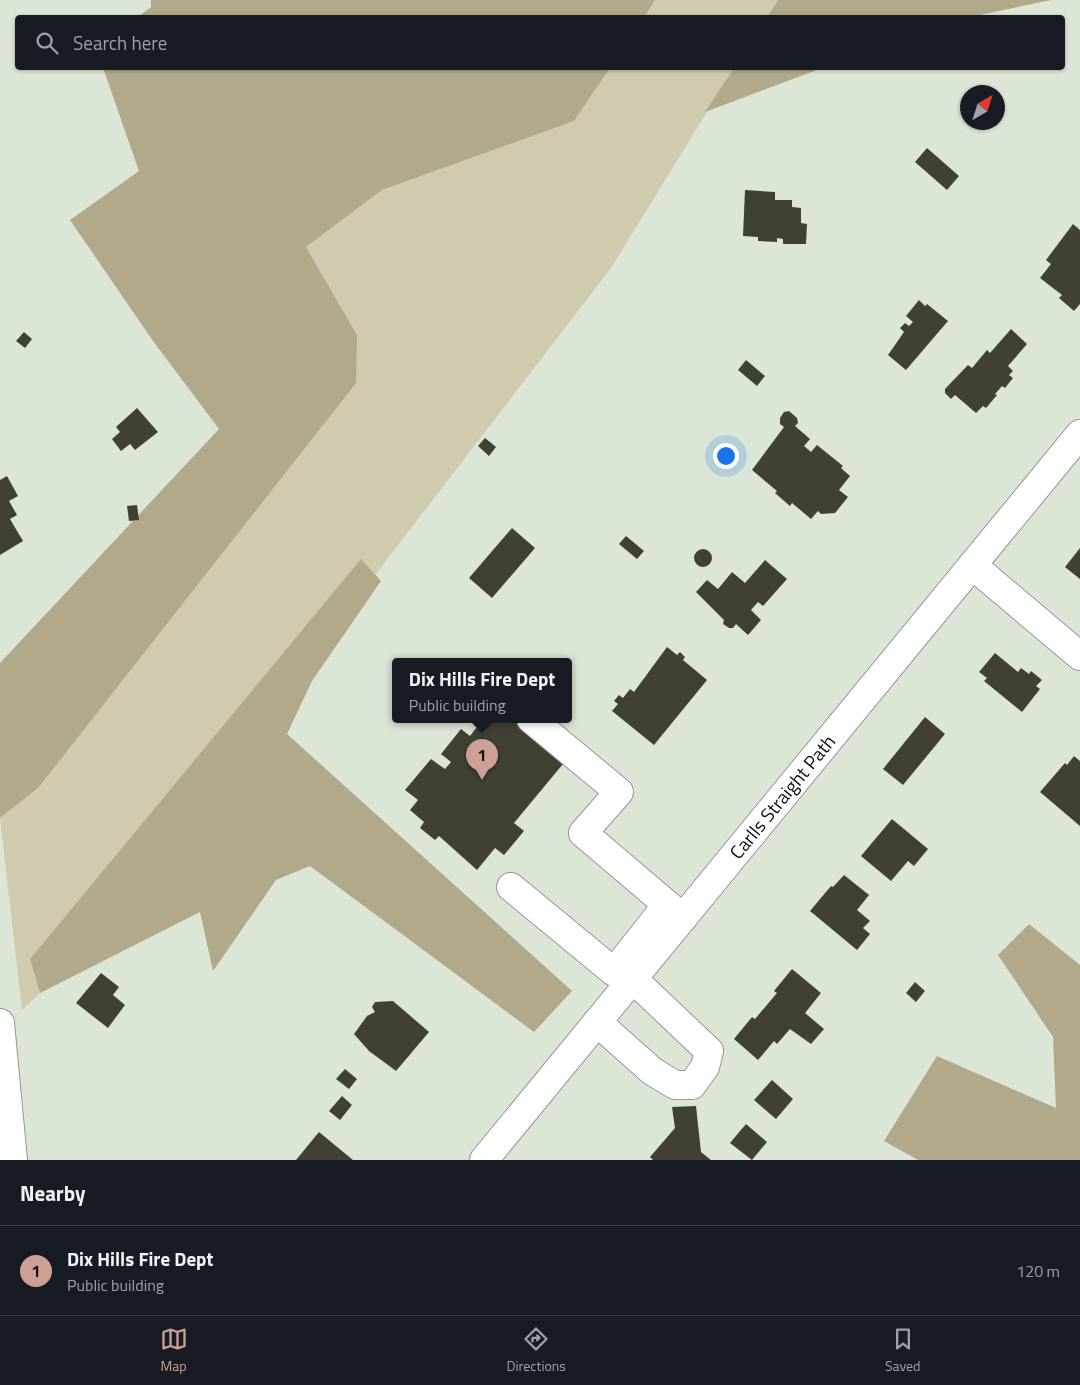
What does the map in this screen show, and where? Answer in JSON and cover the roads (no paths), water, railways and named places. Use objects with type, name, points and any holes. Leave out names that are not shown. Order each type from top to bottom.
[{"type":"street","name":"Carlls Straight Path","points":[[492,1157],[598,1022],[625,979],[675,911],[972,565],[1080,434]]},
{"type":"street","points":[[972,565],[1080,656]]},
{"type":"street","points":[[536,723],[619,792],[583,833],[675,911]]},
{"type":"street","points":[[511,887],[625,979],[710,1051],[705,1067],[692,1084],[675,1085],[652,1071],[598,1022]]},
{"type":"street","points":[[0,1023],[13,1160]]},
{"type":"place","name":"Dix Hills Fire Dept","points":[[482,780]]}]
